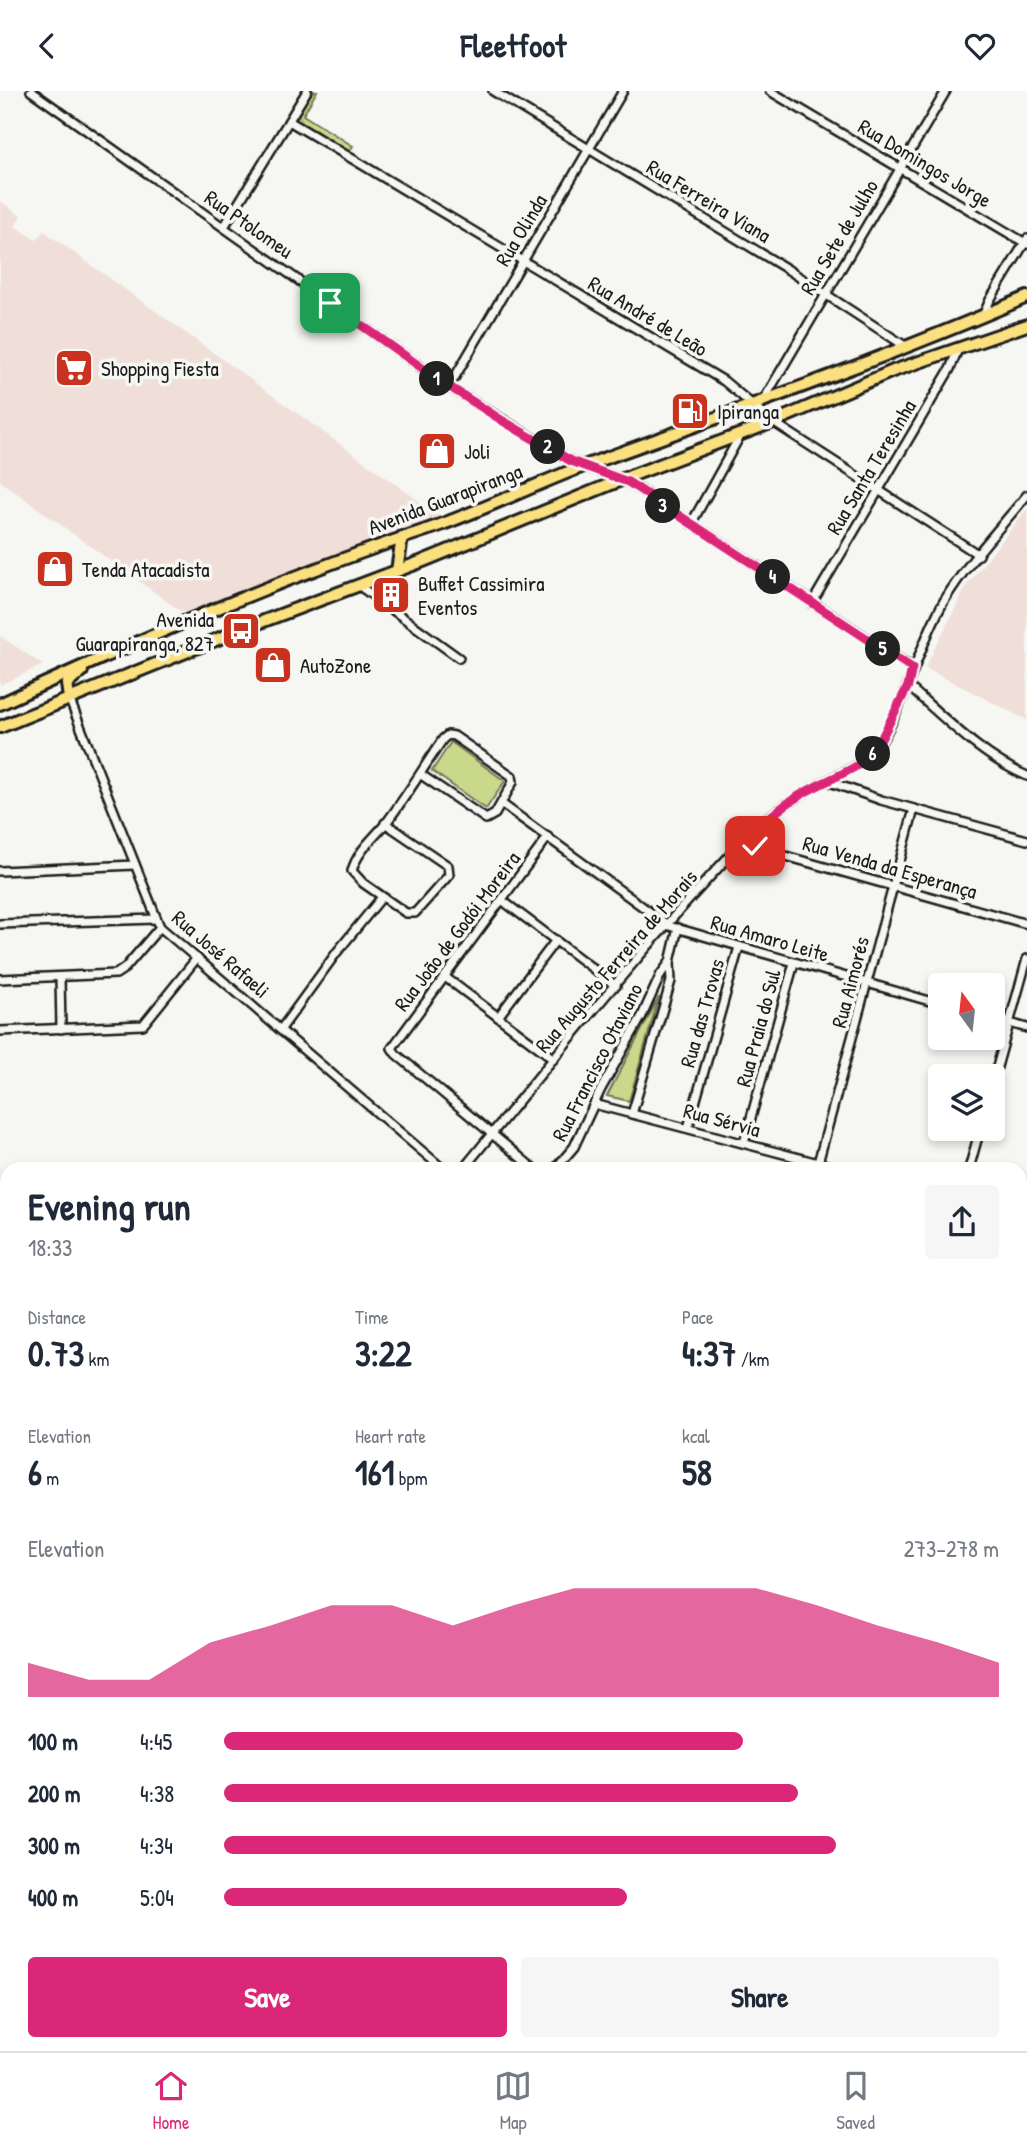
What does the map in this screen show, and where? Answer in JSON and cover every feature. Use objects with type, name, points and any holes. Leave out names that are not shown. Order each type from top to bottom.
[{"type":"main road","name":"Avenida Guarapiranga","points":[[0,704],[185,623],[402,537],[758,403],[1027,297]]},
{"type":"main road","points":[[0,727],[623,479],[741,435],[893,371],[1027,325]]},
{"type":"main road","points":[[397,571],[402,537]]},
{"type":"main road","points":[[69,698],[67,684],[92,662]]},
{"type":"street","name":"Rua Ptolomeu","points":[[31,91],[449,387],[583,467],[623,479],[912,668]]},
{"type":"street","points":[[224,227],[307,91]]},
{"type":"street","name":"Rua Ferreira Viana","points":[[493,91],[826,293],[905,346]]},
{"type":"street","name":"Rua Olinda","points":[[449,387],[623,91]]},
{"type":"street","name":"Rua Domingos Jorge","points":[[770,91],[1026,241]]},
{"type":"street","name":"Rua Sete de Julho","points":[[758,403],[946,91]]},
{"type":"street","name":"Rua André de Leão","points":[[289,121],[724,381],[758,403],[773,422],[979,555]]},
{"type":"street","points":[[983,316],[1026,241]]},
{"type":"street","name":"Rua Santa Teresinha","points":[[812,603],[950,369],[958,348]]},
{"type":"street","points":[[691,524],[741,435]]},
{"type":"street","name":"Rua Augusto Ferreira de Morais","points":[[468,1162],[616,986],[744,841],[777,811],[874,753],[908,686],[912,668],[945,600],[1027,495]]},
{"type":"street","points":[[358,585],[459,658]]},
{"type":"street","points":[[908,686],[994,757],[1027,776]]},
{"type":"street","name":"Rua José Rafaeli","points":[[69,698],[160,927],[281,1029],[429,1162]]},
{"type":"street","points":[[385,823],[448,866],[449,875],[415,913],[406,913],[382,897],[352,871],[370,840],[448,735],[458,738],[512,776],[512,786],[491,817],[482,818],[420,774]]},
{"type":"street","points":[[827,782],[1027,840]]},
{"type":"street","name":"Rua Amaro Leite","points":[[502,804],[668,926],[928,1001]]},
{"type":"street","name":"Rua Aimorés","points":[[818,1162],[914,809]]},
{"type":"street","name":"Rua João de Godói Moreira","points":[[491,1133],[396,1054],[393,1045],[548,838]]},
{"type":"street","name":"Rua Venda da Esperança","points":[[744,841],[775,853],[1027,924]]},
{"type":"street","points":[[0,871],[135,865]]},
{"type":"street","points":[[281,1029],[337,952],[382,897]]},
{"type":"street","points":[[503,901],[616,986]]},
{"type":"street","points":[[0,924],[156,919]]},
{"type":"street","points":[[0,979],[116,974],[125,968],[160,927]]},
{"type":"street","name":"Rua Francisco Otaviano","points":[[561,1162],[574,1147],[594,1104],[642,1017],[661,974],[670,962],[678,928]]},
{"type":"street","points":[[498,1017],[556,940]]},
{"type":"street","name":"Rua das Trovas","points":[[688,1128],[738,947]]},
{"type":"street","points":[[0,1031],[143,1025],[197,958]]},
{"type":"street","points":[[998,1064],[1027,959]]},
{"type":"street","points":[[632,1114],[671,981],[670,962]]},
{"type":"street","name":"Rua Praia do Sul","points":[[744,1143],[794,963]]},
{"type":"street","points":[[60,977],[61,1029]]},
{"type":"street","points":[[445,977],[554,1059]]},
{"type":"street","points":[[1005,1022],[1027,1028]]},
{"type":"street","name":"Rua Sérvia","points":[[594,1104],[814,1162]]},
{"type":"street","points":[[491,1133],[526,1162]]},
{"type":"street","points":[[971,1162],[977,1141]]},
{"type":"shaded area","name":"Shopping Fiesta","points":[[0,201],[21,216],[15,226],[36,240],[44,231],[440,516],[183,613],[0,481]]},
{"type":"shaded area","points":[[1027,509],[1027,720],[925,668],[967,585]]},
{"type":"shaded area","points":[[0,636],[43,665],[0,685]]},
{"type":"green space","points":[[311,91],[317,91],[303,115],[353,146],[349,152],[295,120]]},
{"type":"green space","points":[[451,742],[505,781],[486,809],[432,771]]},
{"type":"green space","points":[[659,997],[629,1101],[607,1096]]},
{"type":"place","name":"Shopping Fiesta","points":[[74,368]]},
{"type":"place","name":"Ipiranga","points":[[690,411]]},
{"type":"place","name":"Joli","points":[[437,451]]},
{"type":"place","name":"Tenda Atacadista","points":[[55,569]]},
{"type":"place","name":"Buffet Cassimira Eventos","points":[[391,595]]},
{"type":"place","name":"Avenida Guarapiranga, 827","points":[[241,631]]},
{"type":"place","name":"AutoZone","points":[[273,665]]},
{"type":"route","points":[[330,303],[442,382],[503,421],[583,467],[628,482],[912,668],[908,686],[874,753],[813,788],[760,824],[744,841],[755,846]]}]
